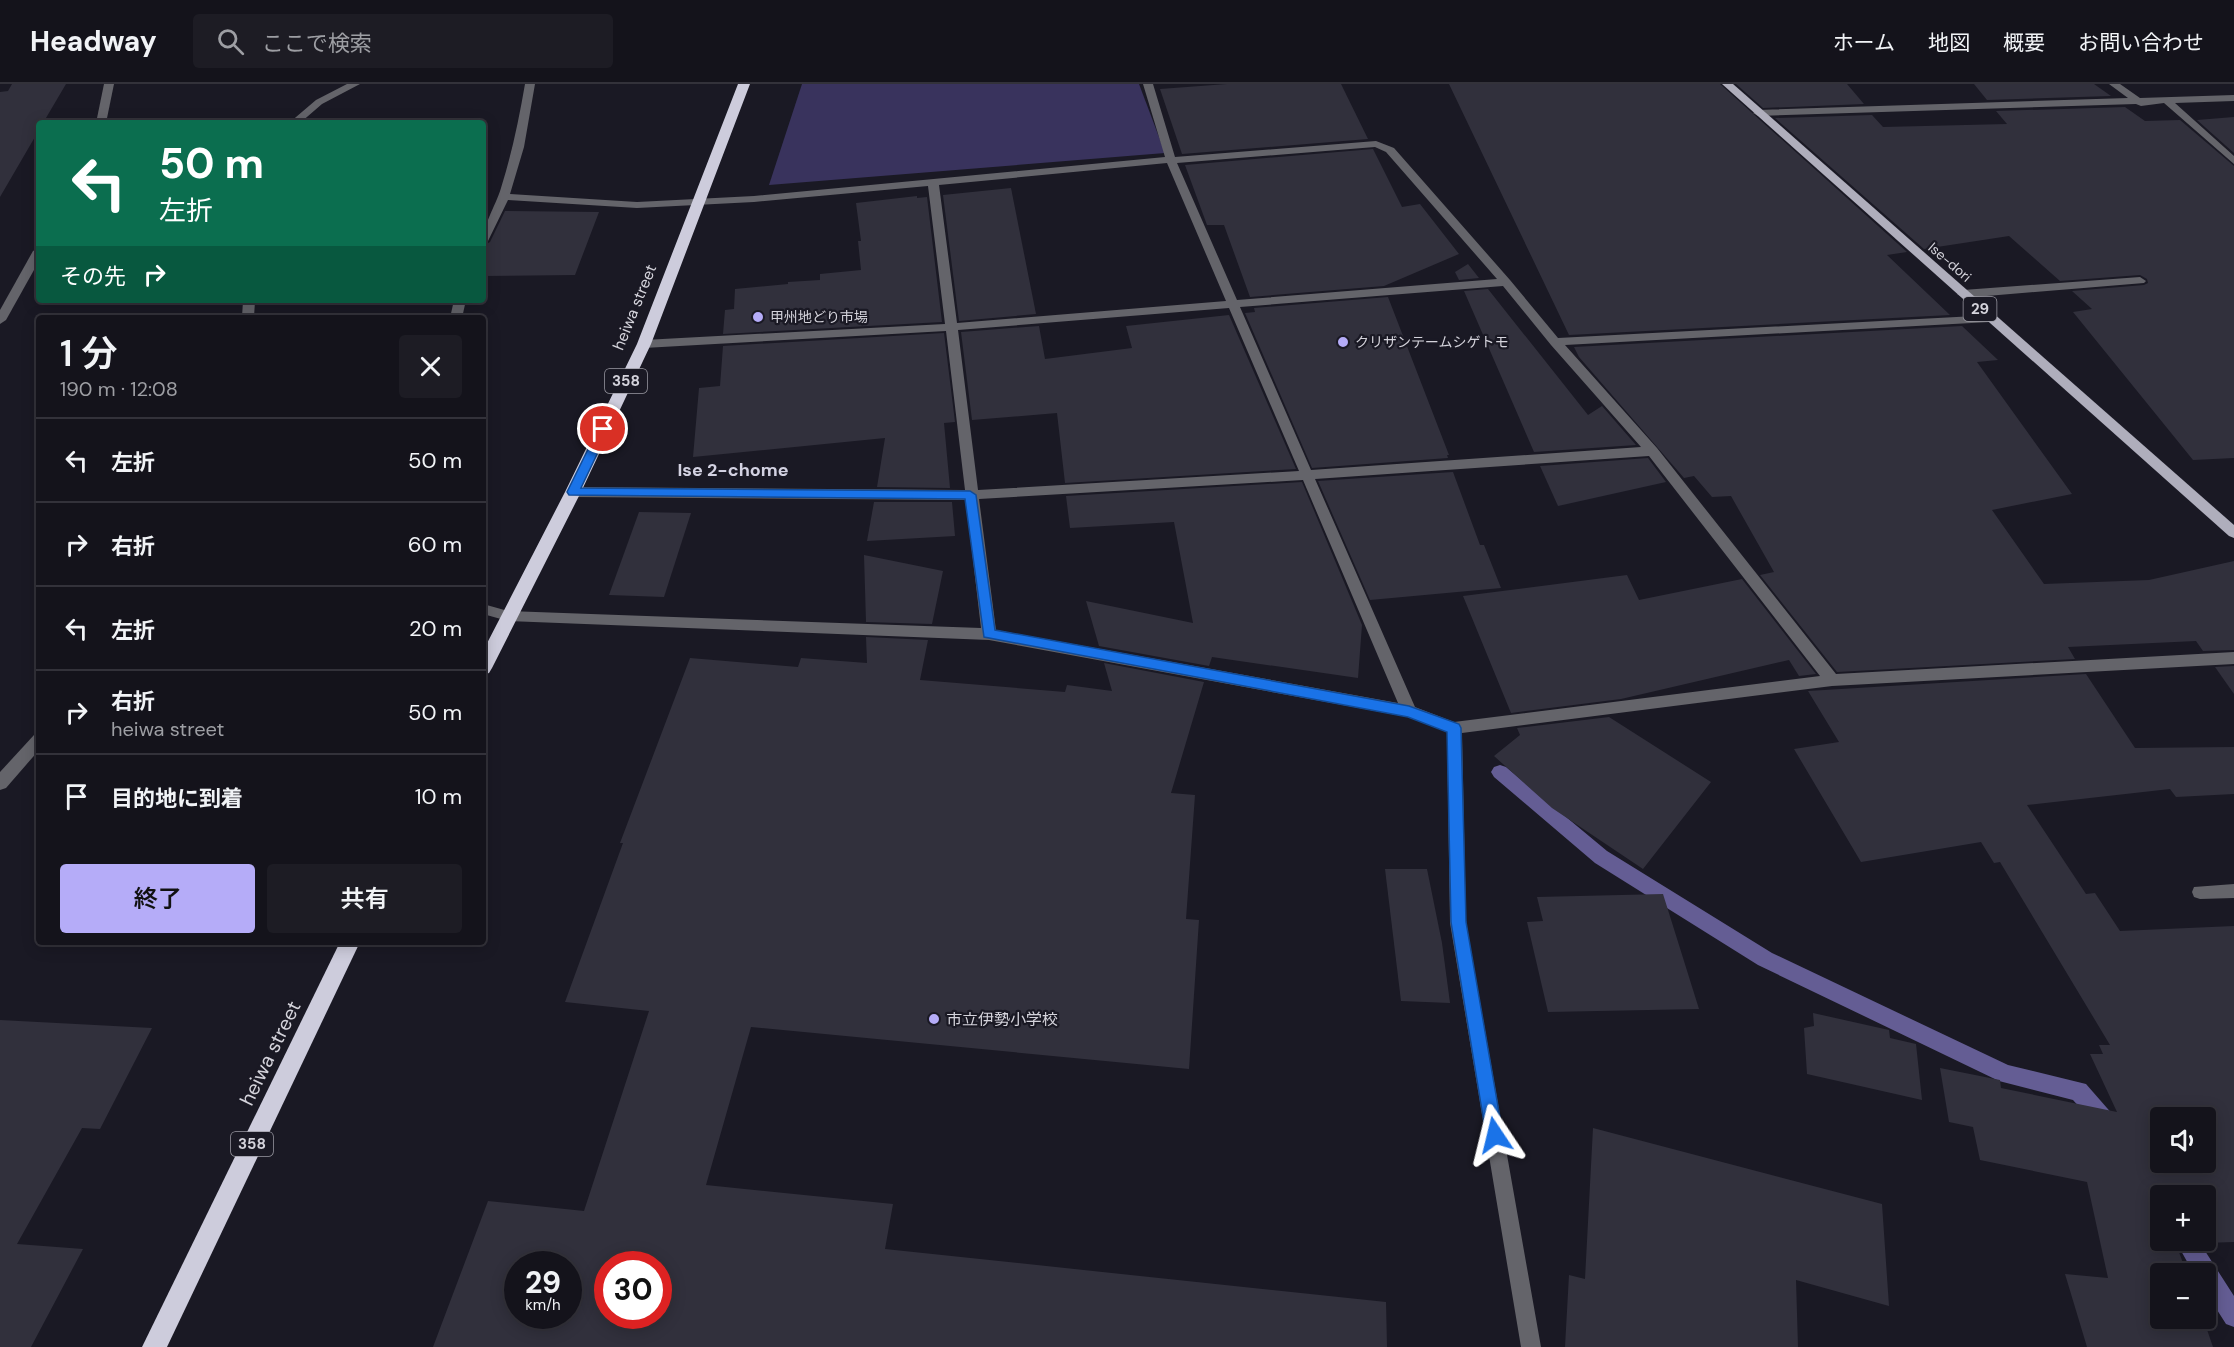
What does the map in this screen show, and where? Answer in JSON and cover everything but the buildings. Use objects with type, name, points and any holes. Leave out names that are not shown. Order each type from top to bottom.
[{"type":"highway","name":"heiwa street","points":[[486,662],[573,492],[644,344],[744,84]]},
{"type":"highway","name":"heiwa street","points":[[154,1347],[349,945]]},
{"type":"main road","name":"Ise-dori","points":[[1727,84],[2234,533]]},
{"type":"street","points":[[102,120],[109,84]]},
{"type":"street","points":[[298,120],[319,102],[355,84]]},
{"type":"street","points":[[486,235],[504,197],[519,147],[530,84]]},
{"type":"street","points":[[1148,84],[1171,160],[1409,711]]},
{"type":"street","points":[[2114,84],[2141,103]]},
{"type":"street","points":[[1758,113],[2141,103],[2234,98]]},
{"type":"street","points":[[2168,102],[2234,161]]},
{"type":"street","points":[[504,197],[637,205],[754,199],[1171,160],[1376,144],[1390,150],[1652,451],[1832,680]]},
{"type":"street","points":[[933,182],[954,327],[970,495],[989,634]]},
{"type":"street","points":[[0,320],[36,256]]},
{"type":"street","points":[[644,344],[954,327],[1506,282]]},
{"type":"street","points":[[1963,294],[2140,282]]},
{"type":"street","points":[[1555,342],[1990,318]]},
{"type":"street","points":[[573,492],[970,495],[1307,476],[1652,451]]},
{"type":"street","points":[[486,610],[508,616],[989,634],[1409,711],[1454,728],[1832,680],[2234,658]]},
{"type":"street","points":[[1454,728],[1458,922],[1531,1347]]},
{"type":"street","points":[[0,783],[36,742]]},
{"type":"street","points":[[2200,892],[2234,891]]},
{"type":"shaded area","points":[[802,84],[1139,84],[1165,153],[769,185]]},
{"type":"waterway","points":[[1500,772],[1601,857],[1765,959],[2006,1074],[2079,1091],[2107,1123]]},
{"type":"waterway","points":[[2192,1251],[2234,1316]]},
{"type":"place","name":"甲州地どり市場","points":[[758,317]]},
{"type":"place","name":"クリザンテームシゲトモ","points":[[1343,342]]},
{"type":"place","name":"市立伊勢小学校","points":[[934,1019]]},
{"type":"district","name":"Ise 2-chome","points":[[733,470]]},
{"type":"route","points":[[603,429],[573,492],[970,495],[989,634],[1409,711],[1454,728],[1458,922],[1495,1135]]}]
